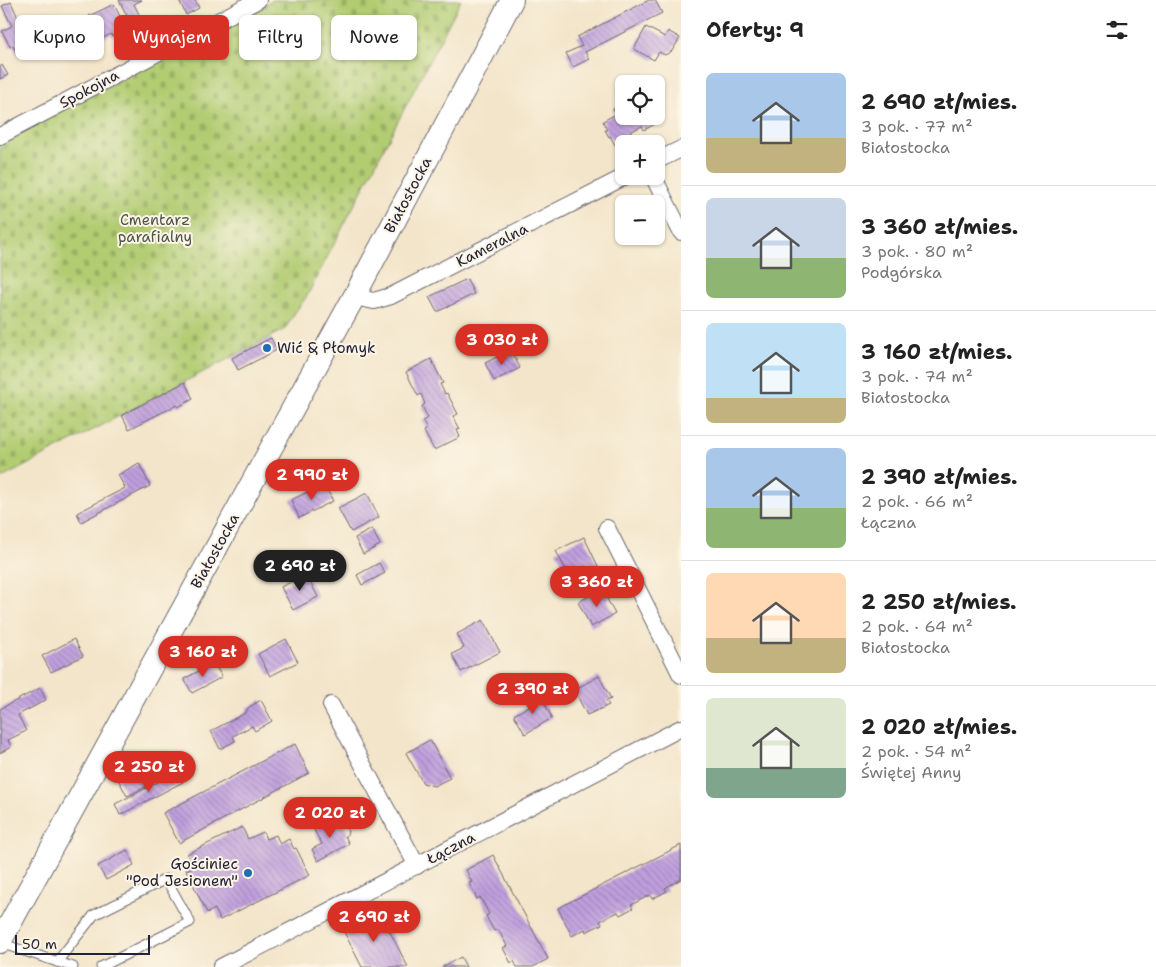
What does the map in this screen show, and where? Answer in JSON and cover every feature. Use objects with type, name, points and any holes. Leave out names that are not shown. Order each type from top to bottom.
[{"type":"street","name":"Spokojna","points":[[0,136],[258,0]]},
{"type":"street","name":"Białostocka","points":[[0,942],[354,297],[512,0]]},
{"type":"street","points":[[665,156],[681,148]]},
{"type":"street","name":"Kameralna","points":[[354,297],[374,302],[391,296],[615,182]]},
{"type":"street","points":[[657,185],[681,232]]},
{"type":"street","points":[[607,528],[681,675]]},
{"type":"street","points":[[331,705],[416,866]]},
{"type":"street","name":"Łączna","points":[[221,967],[681,728]]},
{"type":"lane","points":[[57,962],[94,916],[166,879],[190,922],[101,967]]},
{"type":"lane","points":[[0,942],[73,967]]},
{"type":"green space","name":"Cmentarz parafialny","points":[[273,0],[461,0],[307,296],[285,329],[0,479],[0,143],[158,60],[229,60],[229,23],[239,18],[239,60],[321,60],[321,15],[244,15]]},
{"type":"building","points":[[119,0],[142,0],[134,4],[139,15],[126,15]]},
{"type":"building","points":[[179,0],[195,0],[199,8],[186,15]]},
{"type":"building","points":[[649,0],[655,0],[662,13],[585,52],[589,59],[573,67],[566,53],[582,46],[577,37]]},
{"type":"building","points":[[11,2],[17,15],[15,15],[15,50],[13,46],[10,47],[2,31],[12,26],[2,6]]},
{"type":"building","points":[[114,4],[119,15],[114,15],[114,37],[111,34],[104,38],[104,15],[91,15]]},
{"type":"building","points":[[646,27],[665,37],[668,31],[680,38],[672,51],[665,55],[659,52],[654,60],[634,49]]},
{"type":"building","points":[[2,65],[8,75],[0,79],[0,67]]},
{"type":"building","points":[[615,115],[615,125],[653,125],[644,130],[642,126],[624,135],[615,135],[615,145],[605,130],[607,130],[603,121]]},
{"type":"building","points":[[467,279],[474,294],[437,312],[429,297]]},
{"type":"building","points":[[271,338],[277,350],[238,370],[232,358]]},
{"type":"building","points":[[511,350],[520,368],[494,381],[485,363]]},
{"type":"building","points":[[431,359],[443,383],[440,384],[458,414],[453,416],[460,429],[457,430],[460,437],[434,450],[424,431],[427,429],[422,421],[428,418],[422,406],[425,404],[421,394],[418,396],[406,372]]},
{"type":"building","points":[[185,382],[193,399],[129,429],[122,415]]},
{"type":"building","points":[[139,463],[150,486],[81,522],[77,513],[125,488],[118,475]]},
{"type":"building","points":[[324,484],[333,501],[299,518],[291,500]]},
{"type":"building","points":[[367,493],[379,517],[351,532],[338,508]]},
{"type":"building","points":[[372,529],[380,545],[363,554],[355,538]]},
{"type":"building","points":[[584,537],[598,566],[571,580],[556,551]]},
{"type":"building","points":[[379,563],[385,573],[362,585],[357,575]]},
{"type":"building","points":[[306,574],[318,597],[293,610],[281,587]]},
{"type":"building","points":[[605,588],[610,598],[607,599],[615,614],[591,627],[578,602]]},
{"type":"building","points":[[483,620],[500,652],[461,672],[452,654],[464,648],[457,634]]},
{"type":"building","points":[[74,639],[83,656],[51,672],[42,656]]},
{"type":"building","points":[[286,639],[298,662],[270,676],[258,654]]},
{"type":"building","points":[[214,663],[222,677],[192,693],[184,679]]},
{"type":"building","points":[[599,676],[611,699],[606,701],[609,705],[587,715],[574,690]]},
{"type":"building","points":[[40,688],[46,700],[18,715],[26,731],[8,740],[11,747],[0,753],[0,709]]},
{"type":"building","points":[[541,696],[552,718],[525,734],[514,715],[529,706],[528,703]]},
{"type":"building","points":[[261,700],[272,721],[255,731],[252,726],[233,736],[235,741],[220,749],[211,731],[245,713],[249,707]]},
{"type":"building","points":[[430,740],[450,778],[434,786],[423,783],[406,753]]},
{"type":"building","points":[[295,744],[309,773],[179,843],[163,813]]},
{"type":"building","points":[[145,766],[153,783],[127,796],[118,779]]},
{"type":"building","points":[[178,772],[183,782],[120,815],[115,804]]},
{"type":"building","points":[[335,818],[339,826],[342,824],[348,831],[345,836],[349,844],[318,861],[312,849],[322,844],[314,830]]},
{"type":"building","name":"Gościniec \"Pod Jesionem\"","points":[[242,827],[248,839],[263,832],[266,839],[276,835],[280,844],[289,839],[294,849],[296,848],[310,875],[220,920],[215,909],[207,913],[186,870],[193,867],[187,854]]},
{"type":"building","points":[[681,845],[681,879],[665,888],[667,891],[652,899],[650,895],[631,905],[633,908],[620,915],[618,912],[600,921],[602,924],[586,932],[585,929],[572,936],[558,908]]},
{"type":"building","points":[[127,850],[134,865],[106,880],[98,866]]},
{"type":"building","points":[[493,855],[548,959],[533,967],[517,967],[514,961],[511,963],[503,948],[507,946],[498,929],[494,931],[486,916],[489,914],[480,897],[477,899],[469,883],[472,882],[466,870]]},
{"type":"building","points":[[379,911],[408,967],[362,967],[343,930]]},
{"type":"building","points":[[461,957],[466,967],[442,967]]},
{"type":"place","name":"Wić & Płomyk","points":[[267,348]]},
{"type":"place","name":"Gościniec \"Pod Jesionem\"","points":[[248,873]]}]
